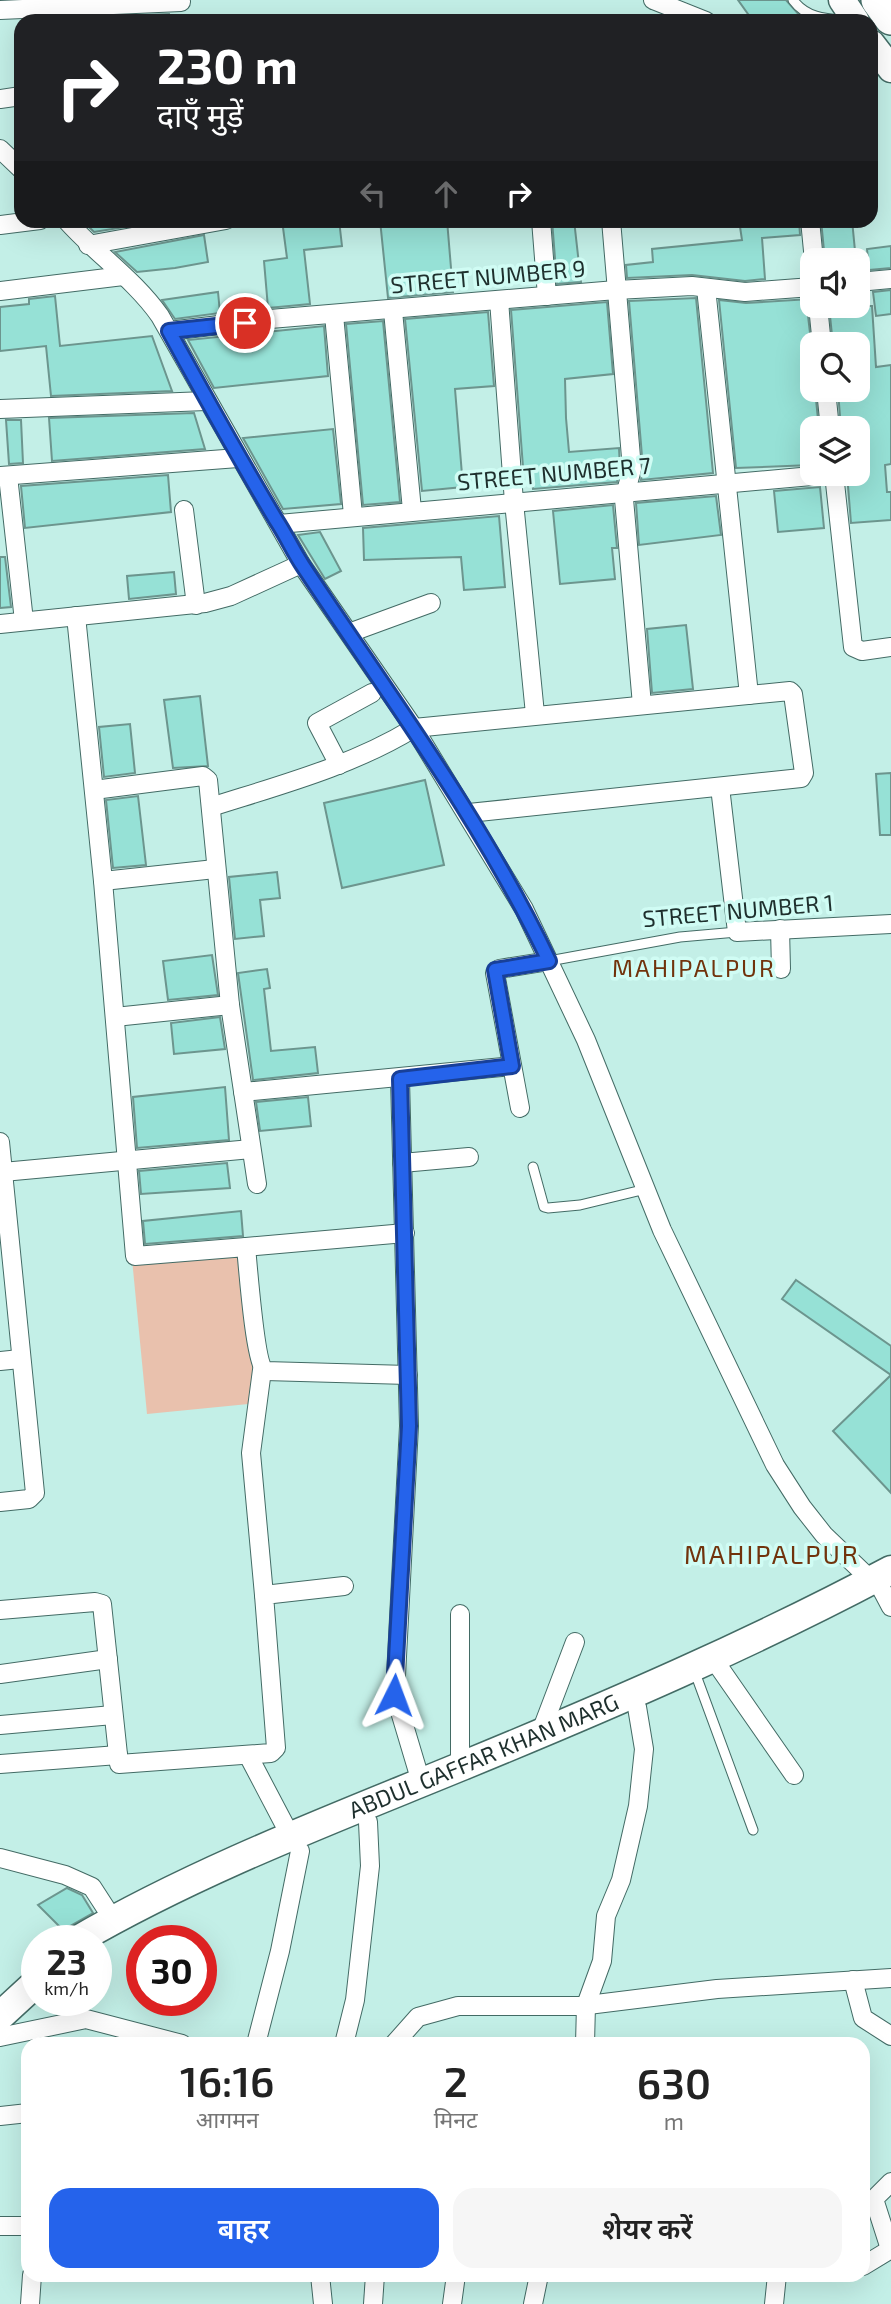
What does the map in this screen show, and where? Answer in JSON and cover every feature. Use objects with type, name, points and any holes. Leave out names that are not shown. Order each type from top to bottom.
[{"type":"highway","points":[[878,0],[891,19]]},
{"type":"main road","points":[[878,53],[891,69]]},
{"type":"main road","name":"ABDUL GAFFAR KHAN MARG","points":[[106,1925],[295,1844],[368,1822],[487,1774],[637,1707],[885,1586]]},
{"type":"main road","name":"ABDUL GAFFAR KHAN MARG","points":[[112,1936],[421,1782],[540,1734],[773,1631],[885,1586]]},
{"type":"main road","points":[[0,1997],[21,1979]]},
{"type":"main road","points":[[0,2016],[21,1997]]},
{"type":"street","points":[[653,0],[688,14]]},
{"type":"street","points":[[0,10],[181,2]]},
{"type":"street","points":[[0,149],[14,162]]},
{"type":"street","points":[[73,228],[149,300],[301,564],[469,813],[524,909],[549,961],[595,1060],[646,1189],[697,1305],[787,1486],[824,1535],[885,1586]]},
{"type":"street","points":[[88,245],[182,228]]},
{"type":"street","points":[[542,228],[547,296]]},
{"type":"street","points":[[612,228],[632,473],[624,493],[642,705]]},
{"type":"street","points":[[811,228],[813,248]]},
{"type":"street","points":[[0,291],[123,276]]},
{"type":"street","points":[[870,281],[891,279]]},
{"type":"street","name":"STREET NUMBER 9","points":[[169,331],[616,290],[677,286],[745,292],[800,288]]},
{"type":"street","points":[[706,288],[749,695]]},
{"type":"street","points":[[499,300],[514,502],[535,714]]},
{"type":"street","points":[[393,311],[412,510]]},
{"type":"street","points":[[334,315],[353,515]]},
{"type":"street","points":[[0,409],[206,401]]},
{"type":"street","points":[[24,621],[6,530],[4,476],[238,458]]},
{"type":"street","name":"STREET NUMBER 7","points":[[279,524],[353,515],[800,477]]},
{"type":"street","points":[[835,486],[853,647],[862,651],[891,647]]},
{"type":"street","points":[[184,510],[196,605]]},
{"type":"street","points":[[0,624],[196,605],[231,596],[301,564]]},
{"type":"street","points":[[349,633],[431,603]]},
{"type":"street","points":[[76,617],[103,881],[135,1256],[405,1233]]},
{"type":"street","points":[[211,807],[339,765],[414,728],[535,714],[792,691],[803,775],[798,779],[469,813]]},
{"type":"street","points":[[339,765],[317,723],[372,693]]},
{"type":"street","points":[[94,790],[203,776],[208,780],[230,1006],[257,1184]]},
{"type":"street","points":[[720,787],[737,932]]},
{"type":"street","points":[[103,881],[215,869]]},
{"type":"street","name":"STREET NUMBER 1","points":[[737,932],[891,924]]},
{"type":"street","points":[[780,929],[781,969]]},
{"type":"street","points":[[520,1108],[495,970],[549,961]]},
{"type":"street","points":[[115,1017],[230,1006]]},
{"type":"street","points":[[243,1092],[400,1079],[512,1066]]},
{"type":"street","points":[[400,1079],[409,1426],[394,1695],[421,1782]]},
{"type":"street","points":[[0,1142],[3,1215],[35,1493],[29,1499],[0,1502]]},
{"type":"street","points":[[3,1172],[251,1149]]},
{"type":"street","points":[[402,1163],[469,1157]]},
{"type":"street","points":[[0,1610],[99,1602],[103,1607],[119,1764],[271,1754],[276,1748],[251,1453],[262,1370],[246,1247]]},
{"type":"street","points":[[0,1361],[20,1359]]},
{"type":"street","points":[[262,1370],[408,1375]]},
{"type":"street","points":[[264,1595],[345,1586]]},
{"type":"street","points":[[460,1614],[460,1767]]},
{"type":"street","points":[[540,1734],[575,1642]]},
{"type":"street","points":[[0,1674],[108,1660]]},
{"type":"street","points":[[708,1672],[794,1775]]},
{"type":"street","points":[[585,2037],[586,2006],[602,1961],[606,1916],[621,1880],[638,1806],[644,1749],[637,1707]]},
{"type":"street","points":[[0,1725],[113,1715]]},
{"type":"street","points":[[0,1765],[118,1755]]},
{"type":"street","points":[[249,1756],[295,1844],[280,1951],[258,2037]]},
{"type":"street","points":[[346,2037],[355,2000],[370,1867],[368,1822]]},
{"type":"street","points":[[0,1858],[65,1875],[86,1884],[99,1896],[114,1921]]},
{"type":"street","points":[[400,2037],[418,2017],[447,2008],[473,2005],[586,2006],[717,1989],[891,1978]]},
{"type":"street","points":[[853,1980],[863,2018],[891,2036]]},
{"type":"street","points":[[0,2037],[86,2019],[155,2037]]},
{"type":"street","points":[[0,2116],[21,2114]]},
{"type":"street","points":[[870,2262],[891,2249],[874,2199],[891,2182]]},
{"type":"street","points":[[0,2226],[21,2226]]},
{"type":"street","points":[[30,2304],[32,2282]]},
{"type":"street","points":[[321,2282],[323,2304]]},
{"type":"street","points":[[373,2304],[375,2282]]},
{"type":"street","points":[[452,2304],[455,2282]]},
{"type":"street","points":[[533,2304],[538,2282]]},
{"type":"street","points":[[774,2304],[777,2282]]},
{"type":"lane","points":[[793,0],[800,9],[811,14]]},
{"type":"lane","name":"STREET NUMBER 1","points":[[549,961],[680,937],[737,932]]},
{"type":"lane","points":[[533,1167],[541,1200],[544,1207],[548,1208],[580,1205],[646,1189]]},
{"type":"lane","points":[[708,1672],[753,1830]]},
{"type":"shaded area","points":[[246,1247],[259,1403],[147,1414],[132,1259]]},
{"type":"building","points":[[738,0],[786,0],[798,14],[748,14]]},
{"type":"building","points":[[90,228],[119,228],[94,232]]},
{"type":"building","points":[[283,228],[340,228],[342,246],[304,250],[310,304],[268,308],[264,261],[287,258]]},
{"type":"building","points":[[381,228],[448,228],[453,292],[388,298]]},
{"type":"building","points":[[553,228],[575,228],[581,282],[557,284]]},
{"type":"building","points":[[740,228],[800,228],[800,235],[762,238],[765,279],[745,281],[692,275],[627,278],[626,265],[653,262],[652,249],[742,240]]},
{"type":"building","points":[[822,228],[853,228],[855,248],[824,248]]},
{"type":"building","points":[[204,235],[208,262],[137,272],[115,252]]},
{"type":"building","points":[[891,246],[891,268],[870,270],[870,249]]},
{"type":"building","points":[[891,290],[891,314],[876,316],[873,292]]},
{"type":"building","points":[[218,292],[220,313],[175,319],[162,300]]},
{"type":"building","points":[[55,296],[60,346],[152,336],[172,391],[51,396],[46,346],[0,351],[0,307],[29,304],[29,299]]},
{"type":"building","points":[[696,298],[713,473],[641,480],[643,468],[629,301]]},
{"type":"building","points":[[719,300],[746,303],[800,300],[800,318],[808,318],[810,332],[800,332],[800,402],[816,402],[818,416],[800,416],[800,465],[736,468]]},
{"type":"building","points":[[607,302],[613,374],[565,379],[566,418],[569,452],[619,448],[620,468],[617,482],[533,489],[531,467],[523,467],[511,310]]},
{"type":"building","points":[[872,306],[876,367],[891,365],[891,464],[885,465],[887,492],[891,492],[891,520],[851,523],[848,486],[870,486],[870,416],[840,416],[839,402],[870,402],[870,332],[832,332],[830,318],[870,318]]},
{"type":"building","points":[[488,312],[494,386],[455,389],[463,487],[422,491],[405,319]]},
{"type":"building","points":[[383,321],[400,502],[363,505],[346,324]]},
{"type":"building","points":[[324,326],[328,376],[214,388],[188,340]]},
{"type":"building","points":[[194,413],[205,449],[52,461],[49,418]]},
{"type":"building","points":[[6,420],[21,420],[23,463],[9,464]]},
{"type":"building","points":[[333,429],[341,504],[283,509],[243,438]]},
{"type":"building","points":[[168,475],[171,512],[25,528],[21,486]]},
{"type":"building","points":[[820,487],[824,528],[778,532],[774,491]]},
{"type":"building","points":[[716,496],[721,535],[639,545],[636,503]]},
{"type":"building","points":[[613,505],[617,548],[612,548],[615,579],[560,584],[553,511]]},
{"type":"building","points":[[499,516],[505,587],[464,590],[461,557],[364,560],[363,528]]},
{"type":"building","points":[[320,532],[341,571],[325,579],[298,535]]},
{"type":"building","points":[[0,557],[5,557],[11,607],[0,608]]},
{"type":"building","points":[[174,572],[176,594],[129,599],[127,576]]},
{"type":"building","points":[[686,625],[693,689],[652,693],[647,629]]},
{"type":"building","points":[[200,696],[208,766],[173,768],[164,700]]},
{"type":"building","points":[[130,724],[135,773],[104,777],[99,727]]},
{"type":"building","points":[[891,773],[891,835],[880,835],[876,774]]},
{"type":"building","points":[[425,780],[444,865],[342,888],[324,803]]},
{"type":"building","points":[[138,796],[146,865],[113,868],[106,800]]},
{"type":"building","points":[[277,872],[280,898],[260,900],[264,936],[235,939],[229,877]]},
{"type":"building","points":[[212,955],[218,995],[168,1000],[163,961]]},
{"type":"building","points":[[267,969],[270,988],[264,989],[271,1051],[315,1047],[318,1073],[253,1080],[238,973]]},
{"type":"building","points":[[220,1017],[225,1049],[174,1054],[171,1023]]},
{"type":"building","points":[[225,1087],[229,1140],[137,1148],[133,1097]]},
{"type":"building","points":[[308,1097],[311,1126],[260,1131],[256,1102]]},
{"type":"building","points":[[227,1163],[230,1188],[141,1194],[139,1171]]},
{"type":"building","points":[[241,1211],[243,1236],[145,1244],[143,1221]]},
{"type":"building","points":[[796,1280],[891,1346],[891,1375],[782,1299]]},
{"type":"building","points":[[891,1375],[891,1493],[833,1431]]},
{"type":"building","points":[[67,1888],[82,1895],[93,1913],[72,1925],[58,1925],[38,1905]]},
{"type":"district","name":"MAHIPALPUR","points":[[694,969]]},
{"type":"district","name":"MAHIPALPUR","points":[[772,1555]]},
{"type":"route","points":[[245,323],[169,331],[238,458],[301,564],[391,693],[469,813],[524,909],[549,961],[495,970],[512,1066],[400,1079],[409,1426],[394,1695]]}]
